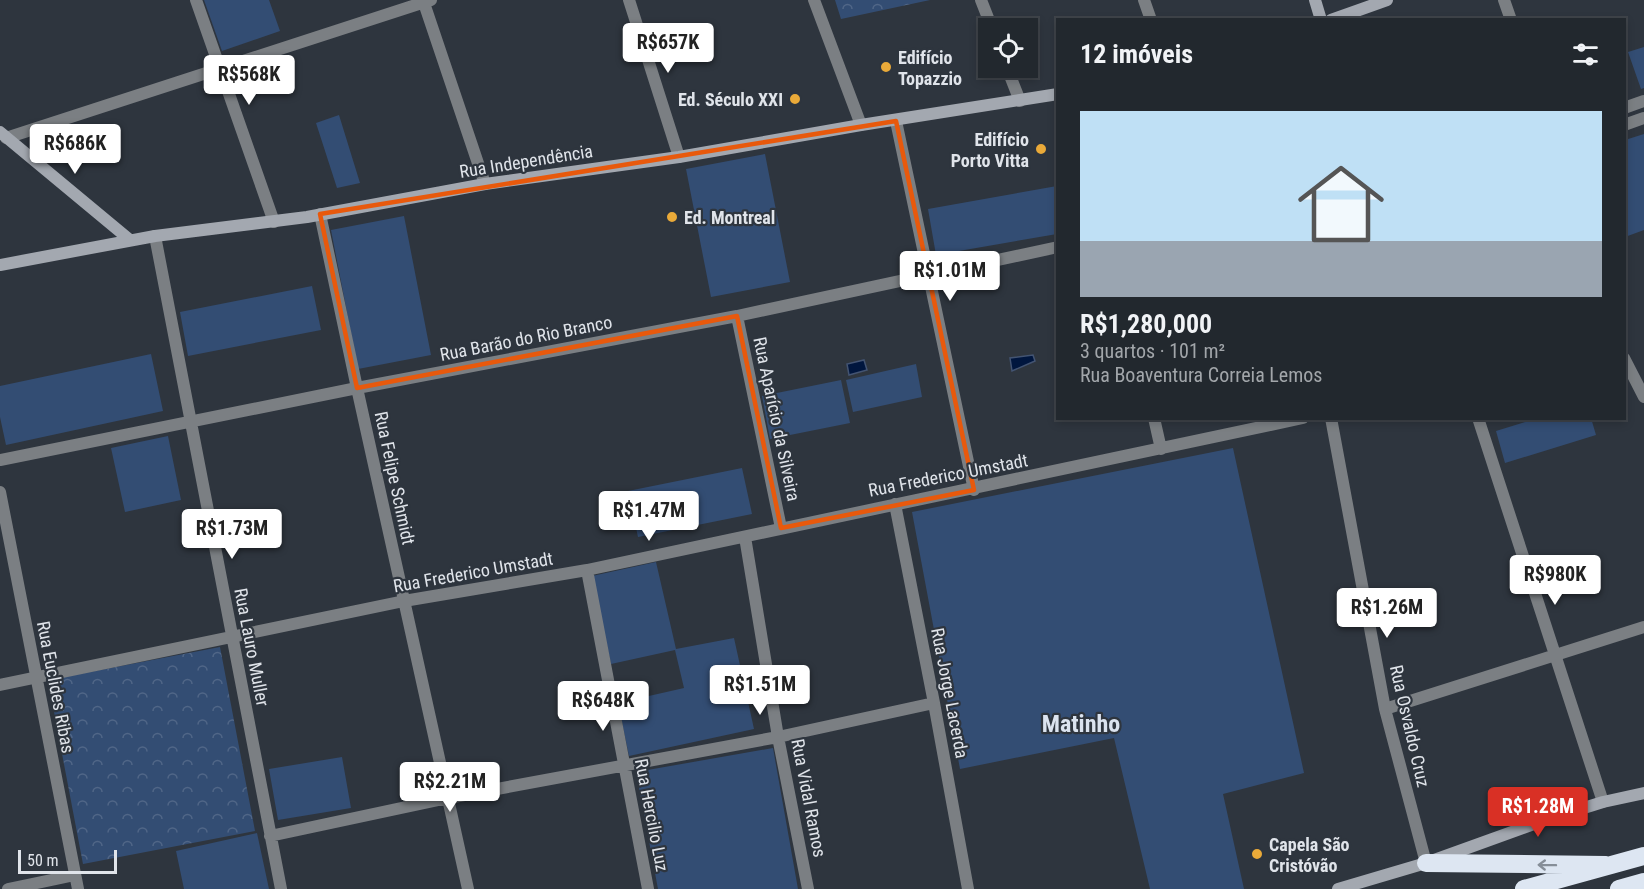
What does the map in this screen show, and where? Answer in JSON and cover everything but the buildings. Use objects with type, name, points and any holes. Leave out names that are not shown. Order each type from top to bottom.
[{"type":"highway","points":[[1524,889],[1644,856]]},
{"type":"highway","points":[[1426,863],[1605,865]]},
{"type":"highway","points":[[1619,889],[1644,882]]},
{"type":"street","points":[[196,0],[274,222]]},
{"type":"street","points":[[629,0],[679,157]]},
{"type":"street","points":[[814,0],[861,125]]},
{"type":"street","points":[[981,0],[988,18]]},
{"type":"street","points":[[1144,0],[1149,18]]},
{"type":"street","points":[[1315,0],[1320,18]]},
{"type":"street","points":[[1337,18],[1387,0]]},
{"type":"street","points":[[1504,0],[1510,18]]},
{"type":"street","points":[[3,135],[426,1],[485,184]]},
{"type":"street","points":[[1011,78],[1020,101]]},
{"type":"street","name":"Rua Independência","points":[[0,265],[130,240],[274,222],[485,184],[679,157],[1056,94]]},
{"type":"street","points":[[1626,107],[1644,101]]},
{"type":"street","points":[[1626,124],[1644,118]]},
{"type":"street","points":[[896,121],[974,490]]},
{"type":"street","points":[[3,135],[130,240]]},
{"type":"street","name":"Rua Felipe Schmidt","points":[[320,214],[468,889]]},
{"type":"street","name":"Rua Lauro Muller","points":[[155,236],[281,889]]},
{"type":"street","name":"Rua Barão do Rio Branco","points":[[0,460],[357,388],[737,316],[1056,247]]},
{"type":"street","name":"Rua Aparício da Silveira","points":[[737,316],[781,528]]},
{"type":"street","points":[[1626,361],[1644,397]]},
{"type":"street","points":[[1154,420],[1161,449]]},
{"type":"street","name":"Rua Frederico Umstadt","points":[[0,685],[404,601],[587,570],[895,504],[974,490],[1294,420]]},
{"type":"street","name":"Rua Osvaldo Cruz","points":[[1331,420],[1385,709],[1426,863]]},
{"type":"street","points":[[1479,420],[1603,802]]},
{"type":"street","name":"Rua Euclides Ribas","points":[[0,492],[78,889]]},
{"type":"street","name":"Rua Jorge Lacerda","points":[[895,504],[968,889]]},
{"type":"street","name":"Rua Vidal Ramos","points":[[745,537],[778,737],[808,889]]},
{"type":"street","name":"Rua Hercilio Luz","points":[[587,570],[648,889]]},
{"type":"street","points":[[1385,709],[1644,627]]},
{"type":"street","points":[[270,836],[448,798],[778,737],[934,703]]},
{"type":"street","points":[[1338,889],[1426,863],[1542,821],[1603,802],[1644,793]]},
{"type":"street","points":[[8,889],[75,875]]},
{"type":"highlighted area","points":[[896,121],[974,490],[781,528],[737,316],[357,388],[320,214]]},
{"type":"green space","points":[[204,0],[269,0],[280,31],[222,51]]},
{"type":"green space","points":[[835,0],[930,0],[841,19]]},
{"type":"green space","points":[[1644,47],[1644,88],[1641,89],[1628,52]]},
{"type":"green space","points":[[339,115],[360,183],[337,188],[316,123]]},
{"type":"green space","points":[[1644,134],[1644,230],[1626,237],[1626,140]]},
{"type":"green space","points":[[765,154],[790,282],[711,297],[686,169]]},
{"type":"green space","points":[[1056,186],[1056,234],[936,255],[928,209]]},
{"type":"green space","points":[[404,216],[431,355],[358,369],[331,230]]},
{"type":"green space","points":[[312,286],[321,330],[188,356],[180,312]]},
{"type":"green space","points":[[151,354],[163,411],[6,445],[0,417],[0,386]]},
{"type":"green space","points":[[916,364],[922,397],[853,412],[846,380]]},
{"type":"green space","points":[[841,380],[850,423],[770,439],[762,396]]},
{"type":"green space","points":[[1532,420],[1592,420],[1596,435],[1505,463],[1496,431]]},
{"type":"green space","points":[[168,436],[181,500],[125,512],[111,448]]},
{"type":"green space","points":[[1233,448],[1304,773],[1223,794],[1244,889],[1150,889],[1114,738],[960,769],[912,512]]},
{"type":"green space","points":[[742,468],[752,514],[638,537],[628,491]]},
{"type":"green space","points":[[656,562],[676,649],[734,638],[754,729],[629,756],[618,703],[684,688],[675,650],[611,664],[592,576]]},
{"type":"green space","points":[[220,647],[255,831],[83,864],[48,680]]},
{"type":"green space","points":[[773,748],[798,889],[658,889],[636,772]]},
{"type":"green space","points":[[342,757],[351,808],[278,820],[269,769]]},
{"type":"green space","points":[[257,833],[269,889],[184,889],[176,851]]},
{"type":"shaded area","points":[[1033,355],[1035,361],[1012,371],[1010,358]]},
{"type":"shaded area","points":[[864,360],[867,370],[849,375],[847,364]]},
{"type":"place","name":"Edifício Topazzio","points":[[886,67]]},
{"type":"place","name":"Ed. Século XXI","points":[[795,99]]},
{"type":"place","name":"Edifício Porto Vitta","points":[[1041,149]]},
{"type":"place","name":"Ed. Montreal","points":[[672,217]]},
{"type":"place","name":"Capela São Cristóvão","points":[[1257,854]]},
{"type":"district","name":"Matinho","points":[[1081,724]]}]
